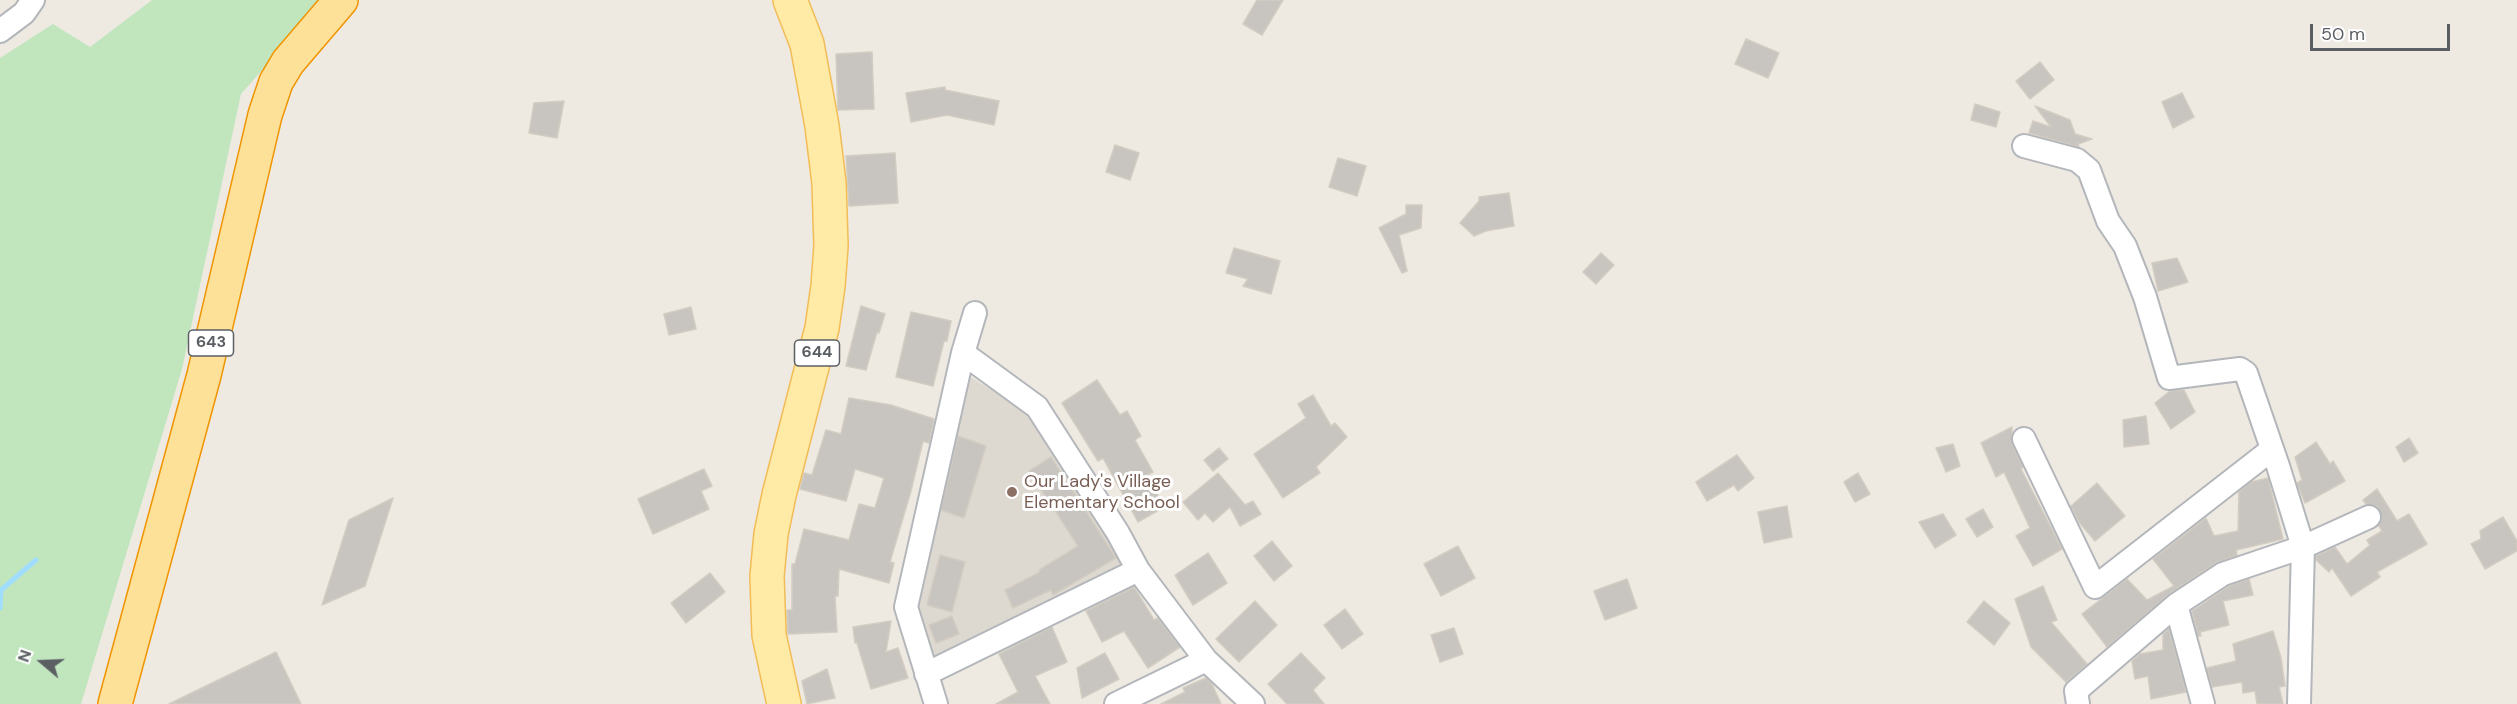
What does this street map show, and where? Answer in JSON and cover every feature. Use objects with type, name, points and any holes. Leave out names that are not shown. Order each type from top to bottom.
[{"type":"highway","name":"643","points":[[115,704],[204,375],[265,115],[276,82],[288,62],[341,0]]},
{"type":"main road","name":"644","points":[[784,704],[769,635],[768,576],[771,534],[822,328],[831,246],[829,183],[822,126],[807,44],[790,0]]},
{"type":"street","points":[[0,31],[24,13],[33,0]]},
{"type":"street","points":[[2024,146],[2077,160],[2090,170],[2108,221],[2125,246],[2145,297],[2169,378],[2240,369],[2246,373],[2303,547],[2299,704]]},
{"type":"street","points":[[936,704],[906,607],[963,353],[975,313]]},
{"type":"street","points":[[963,353],[1037,407],[1118,533],[1138,570],[1206,660],[1253,704]]},
{"type":"street","points":[[2024,439],[2095,587],[2271,450]]},
{"type":"street","points":[[2078,704],[2076,691],[2176,605],[2223,574],[2303,547],[2369,517]]},
{"type":"street","points":[[926,674],[1138,570]]},
{"type":"street","points":[[2176,605],[2203,704]]},
{"type":"street","points":[[1116,704],[1206,660]]},
{"type":"shaded area","name":"Our Lady's Village Elementary School","points":[[967,375],[1039,418],[1128,565],[934,661],[913,607]]},
{"type":"green space","points":[[152,0],[324,0],[241,94],[182,369],[81,704],[0,704],[0,58],[53,24],[90,47]]},
{"type":"building","points":[[1257,0],[1283,0],[1262,35],[1243,24]]},
{"type":"building","points":[[1746,39],[1779,53],[1768,78],[1735,64]]},
{"type":"building","points":[[872,52],[874,109],[838,110],[836,54]]},
{"type":"building","points":[[2040,62],[2054,80],[2030,99],[2016,81]]},
{"type":"building","points":[[945,87],[945,90],[999,101],[994,125],[947,115],[911,122],[906,93]]},
{"type":"building","points":[[2182,93],[2194,117],[2173,128],[2162,102]]},
{"type":"building","points":[[564,101],[557,138],[529,133],[534,103]]},
{"type":"building","points":[[1975,104],[2000,112],[1996,127],[1971,120]]},
{"type":"building","points":[[2035,106],[2070,120],[2075,134],[2092,139],[2078,144],[2079,147],[2029,133],[2033,121],[2051,127]]},
{"type":"building","points":[[1115,145],[1139,153],[1130,180],[1106,172]]},
{"type":"building","points":[[895,153],[898,203],[849,206],[846,156]]},
{"type":"building","points":[[1338,158],[1366,166],[1357,196],[1329,187]]},
{"type":"building","points":[[1509,193],[1514,226],[1486,231],[1474,236],[1460,223],[1479,201],[1479,197]]},
{"type":"building","points":[[1406,205],[1422,205],[1421,228],[1399,235],[1407,271],[1402,273],[1379,228],[1406,214]]},
{"type":"building","points":[[1234,248],[1280,261],[1271,294],[1243,286],[1248,279],[1226,273]]},
{"type":"building","points":[[1601,253],[1614,265],[1596,284],[1583,272]]},
{"type":"building","points":[[2177,258],[2188,282],[2158,291],[2152,263]]},
{"type":"building","points":[[861,306],[885,314],[866,370],[846,366]]},
{"type":"building","points":[[691,307],[696,329],[669,335],[664,314]]},
{"type":"building","points":[[911,312],[951,321],[933,386],[896,377]]},
{"type":"building","points":[[1097,380],[1120,415],[1127,411],[1141,436],[1135,440],[1153,472],[1147,475],[1164,507],[1138,522],[1103,458],[1098,461],[1062,403]]},
{"type":"building","points":[[2184,390],[2195,412],[2171,429],[2155,403],[2170,391]]},
{"type":"building","points":[[1313,395],[1331,426],[1335,423],[1347,437],[1316,467],[1320,473],[1283,498],[1254,454],[1306,418],[1298,404]]},
{"type":"building","points":[[849,398],[891,405],[934,419],[929,443],[923,441],[890,562],[894,563],[889,583],[839,569],[838,596],[835,596],[837,632],[788,634],[787,610],[792,610],[792,564],[795,564],[804,529],[849,540],[859,504],[875,508],[884,478],[855,469],[846,501],[800,489],[804,473],[812,475],[826,430],[841,434]]},
{"type":"building","points":[[2146,416],[2149,444],[2124,447],[2123,420]]},
{"type":"building","points":[[2012,427],[2012,444],[2023,467],[2021,469],[2062,549],[2033,566],[2016,536],[2030,528],[2004,472],[1996,477],[1981,443]]},
{"type":"building","points":[[958,436],[986,446],[964,518],[941,510]]},
{"type":"building","points":[[2409,438],[2418,453],[2404,462],[2396,447]]},
{"type":"building","points":[[2316,442],[2330,464],[2333,461],[2345,481],[2305,503],[2297,483],[2302,480],[2295,457]]},
{"type":"building","points":[[1953,444],[1960,466],[1946,472],[1936,448]]},
{"type":"building","points":[[1219,448],[1228,459],[1213,471],[1204,460]]},
{"type":"building","points":[[1737,455],[1754,478],[1738,491],[1734,485],[1707,501],[1696,482]]},
{"type":"building","points":[[1051,457],[1116,558],[1053,595],[1051,590],[1013,608],[1005,590],[1040,572],[1039,570],[1078,546],[1029,471]]},
{"type":"building","points":[[704,469],[712,486],[701,491],[709,509],[653,534],[638,499]]},
{"type":"building","points":[[1218,473],[1245,505],[1253,501],[1261,514],[1240,526],[1230,507],[1213,522],[1205,513],[1198,520],[1183,502]]},
{"type":"building","points":[[1858,473],[1870,494],[1855,502],[1844,482]]},
{"type":"building","points":[[2268,478],[2283,539],[2236,550],[2237,555],[2216,563],[2169,594],[2107,647],[2082,614],[2127,579],[2147,600],[2174,586],[2153,559],[2206,518],[2214,536],[2238,531],[2239,492],[2251,482]]},
{"type":"building","points":[[2097,483],[2125,516],[2095,541],[2079,522],[2071,506]]},
{"type":"building","points":[[2377,489],[2397,521],[2409,514],[2427,544],[2377,572],[2380,577],[2351,596],[2332,568],[2329,572],[2316,560],[2316,556],[2335,547],[2347,564],[2370,545],[2367,540],[2382,531],[2379,526],[2382,518],[2377,506],[2366,504],[2363,500]]},
{"type":"building","points":[[393,498],[365,586],[322,605],[349,520]]},
{"type":"building","points":[[1787,506],[1792,537],[1764,543],[1758,512]]},
{"type":"building","points":[[1983,509],[1993,527],[1977,537],[1966,519]]},
{"type":"building","points":[[1943,514],[1956,535],[1935,548],[1919,522]]},
{"type":"building","points":[[2503,517],[2517,541],[2517,551],[2485,569],[2471,544],[2481,539],[2480,531]]},
{"type":"building","points":[[1272,541],[1292,566],[1274,581],[1254,556]]},
{"type":"building","points":[[1458,546],[1475,578],[1441,596],[1424,564]]},
{"type":"building","points":[[1208,553],[1227,583],[1193,605],[1175,575]]},
{"type":"building","points":[[940,555],[965,562],[952,612],[927,605]]},
{"type":"building","points":[[710,573],[725,592],[686,623],[671,603]]},
{"type":"building","points":[[1627,579],[1637,608],[1605,620],[1594,591]]},
{"type":"building","points":[[2249,579],[2253,595],[2223,601],[2229,625],[2200,632],[2201,636],[2198,636],[2192,611],[2229,586]]},
{"type":"building","points":[[2043,586],[2057,620],[2051,622],[2087,664],[2066,682],[2031,647],[2015,599]]},
{"type":"building","points":[[1134,587],[1154,620],[1158,618],[1180,647],[1148,668],[1124,631],[1102,642],[1086,611]]},
{"type":"building","points":[[1255,601],[1277,625],[1239,662],[1216,639]]},
{"type":"building","points":[[1984,601],[2010,623],[1994,645],[1967,622]]},
{"type":"building","points":[[1345,609],[1363,634],[1342,649],[1324,625]]},
{"type":"building","points":[[952,616],[959,634],[936,643],[929,625]]},
{"type":"building","points":[[891,621],[886,652],[898,648],[908,678],[871,689],[857,643],[855,643],[853,627]]},
{"type":"building","points":[[1052,627],[1067,662],[1035,676],[1050,704],[996,704],[1018,692],[999,654]]},
{"type":"building","points":[[1454,628],[1463,654],[1440,662],[1431,635]]},
{"type":"building","points":[[2169,629],[2186,692],[2151,699],[2148,676],[2135,679],[2132,661],[2140,654],[2163,650],[2163,634]]},
{"type":"building","points":[[2273,631],[2281,658],[2285,686],[2279,687],[2283,704],[2257,704],[2255,691],[2243,693],[2242,682],[2212,687],[2207,668],[2236,661],[2233,644]]},
{"type":"building","points":[[276,652],[301,704],[169,704]]},
{"type":"building","points":[[1105,653],[1119,679],[1082,698],[1077,668]]},
{"type":"building","points":[[1301,653],[1325,678],[1313,690],[1324,704],[1287,704],[1268,684]]},
{"type":"building","points":[[827,669],[835,698],[807,704],[802,681]]},
{"type":"building","points":[[1206,678],[1212,684],[1221,704],[1161,704],[1185,692],[1183,688]]},
{"type":"waterway","points":[[0,608],[1,590],[36,560]]},
{"type":"place","name":"Our Lady's Village Elementary School","points":[[1012,492]]}]
